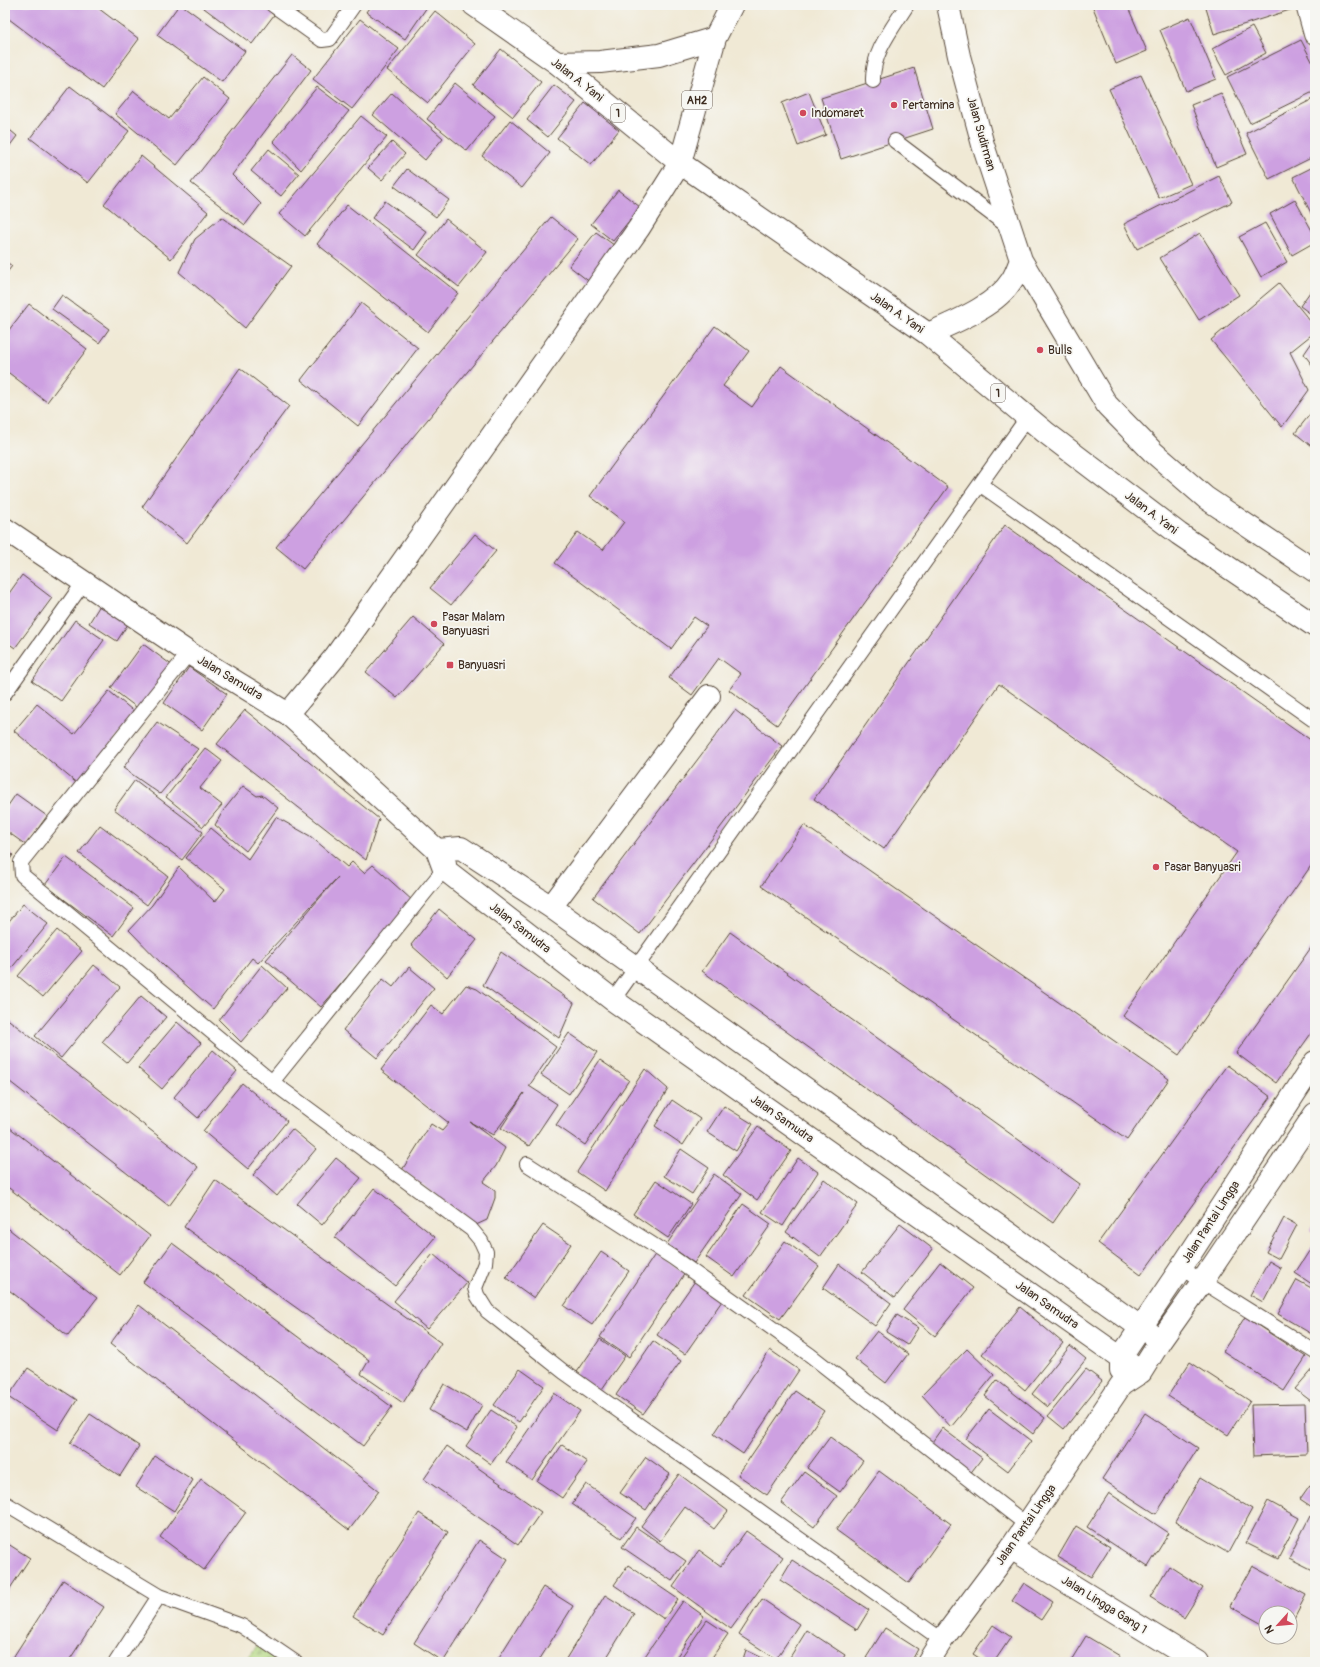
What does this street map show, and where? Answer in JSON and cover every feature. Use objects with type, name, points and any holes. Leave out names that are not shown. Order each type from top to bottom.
[{"type":"main road","name":"Jalan A. Yani","points":[[474,5],[557,63],[680,163],[928,334],[1027,418],[1179,534],[1315,626]]},
{"type":"main road","points":[[557,63],[600,62],[658,55],[715,38],[732,5]]},
{"type":"main road","name":"Jalan Sudirman","points":[[948,5],[959,56],[983,145],[1021,260]]},
{"type":"main road","points":[[1307,5],[1315,34]]},
{"type":"main road","name":"AH2","points":[[680,163],[715,38]]},
{"type":"main road","points":[[288,714],[335,657],[639,228],[680,163]]},
{"type":"main road","points":[[928,334],[973,313],[997,297],[1012,281],[1021,260]]},
{"type":"main road","points":[[1021,260],[1107,405],[1153,452],[1206,498],[1315,570]]},
{"type":"main road","name":"Jalan Samudra","points":[[5,529],[189,653],[288,714],[441,859],[613,1000],[1141,1372]]},
{"type":"main road","points":[[552,907],[709,696]]},
{"type":"main road","points":[[441,859],[461,848],[552,907],[636,969],[1140,1327],[1161,1340]]},
{"type":"main road","name":"Jalan Pantai Lingga","points":[[1121,1357],[1181,1268],[1315,1062]]},
{"type":"main road","name":"Jalan Pantai Lingga","points":[[928,1662],[942,1640],[1012,1548],[1121,1386],[1141,1372],[1161,1340],[1202,1282],[1315,1114]]},
{"type":"main road","points":[[1121,1357],[1121,1386]]},
{"type":"main road","name":"Jalan Lingga Gang 1","points":[[1012,1548],[1197,1662]]},
{"type":"lane","points":[[273,5],[322,40],[330,39],[354,5]]},
{"type":"lane","points":[[873,81],[873,68],[876,56],[907,5]]},
{"type":"lane","points":[[895,142],[1010,228]]},
{"type":"lane","points":[[613,1000],[981,485],[1027,418]]},
{"type":"lane","points":[[981,485],[1315,721]]},
{"type":"lane","points":[[5,693],[84,582]]},
{"type":"lane","points":[[189,653],[21,862],[21,872],[272,1082],[471,1229],[481,1241],[486,1252],[485,1263],[475,1288],[479,1299],[487,1311],[564,1372],[942,1640]]},
{"type":"lane","points":[[272,1082],[441,859]]},
{"type":"lane","points":[[527,1164],[672,1257],[810,1355],[1027,1525]]},
{"type":"lane","points":[[1181,1268],[1315,1352]]},
{"type":"lane","points":[[5,1503],[159,1596],[242,1626],[295,1662]]},
{"type":"lane","points":[[116,1662],[159,1596]]},
{"type":"green space","points":[[260,1642],[293,1662],[245,1662]]},
{"type":"building","points":[[7,5],[94,5],[139,39],[102,89],[5,16],[5,8]]},
{"type":"building","points":[[179,5],[182,5],[245,51],[222,82],[157,35]]},
{"type":"building","points":[[200,5],[261,5],[274,15],[252,44]]},
{"type":"building","points":[[371,5],[424,5],[427,7],[405,39],[366,12]]},
{"type":"building","points":[[1092,5],[1127,5],[1147,51],[1116,64]]},
{"type":"building","points":[[1205,5],[1292,5],[1293,9],[1214,34]]},
{"type":"building","points":[[435,11],[475,44],[428,103],[387,70]]},
{"type":"building","points":[[1190,17],[1216,79],[1186,91],[1160,30]]},
{"type":"building","points":[[360,19],[399,49],[352,109],[313,79]]},
{"type":"building","points":[[1252,27],[1266,53],[1226,75],[1212,49]]},
{"type":"building","points":[[1301,40],[1315,67],[1315,91],[1250,123],[1227,77]]},
{"type":"building","points":[[501,49],[541,82],[513,117],[473,85]]},
{"type":"building","points":[[292,55],[311,70],[232,175],[261,204],[245,225],[191,183]]},
{"type":"building","points":[[914,68],[933,129],[841,159],[821,98]]},
{"type":"building","points":[[1141,75],[1191,184],[1159,198],[1109,89]]},
{"type":"building","points":[[203,77],[230,99],[177,165],[115,114],[134,91],[169,119]]},
{"type":"building","points":[[455,83],[495,116],[467,151],[427,119]]},
{"type":"building","points":[[554,85],[576,102],[548,137],[527,120]]},
{"type":"building","points":[[70,86],[129,131],[88,183],[30,138]]},
{"type":"building","points":[[317,87],[349,111],[301,170],[273,141]]},
{"type":"building","points":[[809,92],[826,135],[798,146],[782,103]]},
{"type":"building","points":[[392,93],[443,138],[425,160],[373,115]]},
{"type":"building","points":[[1221,93],[1247,154],[1216,167],[1191,105]]},
{"type":"building","points":[[1315,98],[1315,156],[1269,179],[1246,133]]},
{"type":"building","points":[[585,103],[619,130],[591,165],[557,138]]},
{"type":"building","points":[[361,116],[387,137],[305,236],[279,214]]},
{"type":"building","points":[[510,120],[550,153],[522,188],[482,156]]},
{"type":"building","points":[[5,126],[17,136],[5,152]]},
{"type":"building","points":[[392,142],[405,154],[382,180],[368,168]]},
{"type":"building","points":[[269,149],[299,174],[281,196],[251,171]]},
{"type":"building","points":[[141,156],[208,212],[171,259],[104,204]]},
{"type":"building","points":[[1315,166],[1315,221],[1293,177]]},
{"type":"building","points":[[407,169],[449,200],[436,217],[394,186]]},
{"type":"building","points":[[1219,176],[1232,202],[1137,249],[1124,224]]},
{"type":"building","points":[[618,190],[640,207],[613,241],[591,224]]},
{"type":"building","points":[[1295,200],[1315,236],[1315,242],[1292,255],[1270,214]]},
{"type":"building","points":[[385,201],[427,232],[414,250],[372,218]]},
{"type":"building","points":[[347,205],[458,293],[428,332],[317,244]]},
{"type":"building","points":[[222,217],[291,266],[245,328],[179,272],[195,239]]},
{"type":"building","points":[[551,217],[578,239],[303,569],[276,547]]},
{"type":"building","points":[[446,219],[487,252],[459,287],[418,255]]},
{"type":"building","points":[[1265,223],[1287,262],[1261,277],[1239,237]]},
{"type":"building","points":[[596,232],[618,248],[591,283],[569,266]]},
{"type":"building","points":[[1200,233],[1239,295],[1199,320],[1160,258]]},
{"type":"building","points":[[5,261],[12,266],[5,275]]},
{"type":"building","points":[[1279,283],[1315,327],[1315,332],[1290,352],[1309,390],[1282,427],[1211,340]]},
{"type":"building","points":[[1315,285],[1315,317],[1300,306]]},
{"type":"building","points":[[62,295],[109,329],[99,343],[52,309]]},
{"type":"building","points":[[361,303],[418,348],[358,426],[301,380]]},
{"type":"building","points":[[29,304],[87,349],[47,402],[5,370],[5,335]]},
{"type":"building","points":[[715,326],[749,351],[723,386],[752,407],[781,366],[948,487],[777,725],[729,690],[741,674],[719,658],[692,695],[669,678],[707,626],[694,617],[671,649],[555,563],[578,532],[603,550],[624,522],[590,496]]},
{"type":"building","points":[[1315,338],[1315,369],[1304,354]]},
{"type":"building","points":[[240,368],[289,406],[187,543],[142,507]]},
{"type":"building","points":[[1315,408],[1315,449],[1295,433]]},
{"type":"building","points":[[1005,525],[1315,743],[1315,860],[1179,1055],[1123,1016],[1237,852],[999,684],[884,849],[814,799]]},
{"type":"building","points":[[475,534],[496,551],[451,605],[430,588]]},
{"type":"building","points":[[22,575],[52,598],[15,648],[5,641],[5,599]]},
{"type":"building","points":[[102,602],[130,621],[117,641],[89,623]]},
{"type":"building","points":[[413,617],[444,644],[397,698],[366,672]]},
{"type":"building","points":[[75,620],[104,640],[61,701],[32,681]]},
{"type":"building","points":[[143,644],[173,666],[140,710],[111,688]]},
{"type":"building","points":[[189,667],[227,694],[202,730],[164,703]]},
{"type":"building","points":[[109,691],[137,714],[79,785],[14,731],[37,704],[74,734]]},
{"type":"building","points":[[245,710],[379,819],[366,860],[217,744]]},
{"type":"building","points":[[735,710],[782,746],[640,934],[593,898]]},
{"type":"building","points":[[157,722],[198,749],[160,794],[123,768]]},
{"type":"building","points":[[205,748],[222,761],[200,788],[222,805],[203,827],[166,797]]},
{"type":"building","points":[[135,780],[203,832],[182,860],[114,809]]},
{"type":"building","points":[[243,786],[257,796],[262,795],[278,808],[246,851],[215,825],[223,811]]},
{"type":"building","points":[[16,794],[47,816],[26,845],[5,830],[5,810]]},
{"type":"building","points":[[276,817],[310,836],[347,867],[352,862],[364,873],[373,865],[413,901],[321,1007],[266,960],[338,877],[258,963],[252,958],[213,1009],[164,966],[129,930],[152,905],[179,867],[215,902],[225,889],[186,858],[211,828],[248,859]]},
{"type":"building","points":[[100,825],[168,876],[147,905],[79,853]]},
{"type":"building","points":[[804,825],[1169,1079],[1127,1140],[761,886]]},
{"type":"building","points":[[5,849],[13,855],[5,866]]},
{"type":"building","points":[[66,857],[134,908],[113,936],[45,885]]},
{"type":"building","points":[[23,904],[48,924],[9,971],[5,967],[5,926]]},
{"type":"building","points":[[439,909],[477,940],[447,977],[411,945]]},
{"type":"building","points":[[57,930],[82,951],[43,997],[18,976]]},
{"type":"building","points":[[730,932],[1080,1184],[1053,1223],[702,971]]},
{"type":"building","points":[[1315,942],[1315,1028],[1276,1083],[1236,1053]]},
{"type":"building","points":[[501,952],[574,1003],[559,1038],[483,985]]},
{"type":"building","points":[[94,965],[120,987],[61,1058],[35,1036]]},
{"type":"building","points":[[262,965],[287,988],[241,1042],[219,1020]]},
{"type":"building","points":[[409,967],[434,988],[377,1058],[343,1030],[383,979],[393,987]]},
{"type":"building","points":[[466,985],[477,989],[556,1047],[529,1086],[557,1104],[529,1146],[501,1128],[524,1093],[493,1135],[470,1122],[505,1148],[496,1166],[483,1182],[495,1190],[495,1198],[487,1220],[476,1225],[402,1170],[431,1124],[442,1131],[449,1123],[381,1070],[431,1005],[443,1014]]},
{"type":"building","points":[[141,996],[166,1017],[127,1063],[102,1042]]},
{"type":"building","points":[[5,1017],[198,1167],[169,1206],[5,1078]]},
{"type":"building","points":[[177,1022],[201,1043],[162,1089],[138,1068]]},
{"type":"building","points":[[569,1033],[597,1052],[569,1094],[541,1075]]},
{"type":"building","points":[[213,1050],[237,1071],[198,1118],[174,1097]]},
{"type":"building","points":[[600,1060],[629,1080],[585,1145],[556,1125]]},
{"type":"building","points":[[1227,1065],[1271,1097],[1141,1275],[1098,1243]]},
{"type":"building","points":[[645,1069],[668,1089],[605,1191],[577,1172]]},
{"type":"building","points":[[242,1083],[287,1121],[248,1169],[203,1131]]},
{"type":"building","points":[[672,1100],[700,1119],[683,1145],[655,1126]]},
{"type":"building","points":[[724,1106],[753,1124],[736,1151],[707,1132]]},
{"type":"building","points":[[5,1124],[150,1236],[120,1275],[5,1185]]},
{"type":"building","points":[[758,1127],[791,1151],[757,1200],[723,1175]]},
{"type":"building","points":[[292,1129],[316,1149],[277,1196],[253,1175]]},
{"type":"building","points":[[681,1149],[709,1168],[692,1194],[664,1176]]},
{"type":"building","points":[[336,1158],[361,1178],[322,1225],[297,1204]]},
{"type":"building","points":[[798,1158],[818,1172],[783,1226],[762,1212]]},
{"type":"building","points":[[714,1174],[742,1194],[694,1263],[667,1244]]},
{"type":"building","points":[[824,1179],[858,1204],[820,1257],[786,1232]]},
{"type":"building","points":[[215,1180],[441,1343],[403,1403],[361,1374],[369,1360],[184,1227]]},
{"type":"building","points":[[656,1180],[691,1204],[668,1238],[633,1214]]},
{"type":"building","points":[[374,1188],[435,1237],[395,1286],[335,1238]]},
{"type":"building","points":[[743,1204],[771,1224],[734,1277],[706,1257]]},
{"type":"building","points":[[1284,1218],[1297,1225],[1279,1259],[1266,1252]]},
{"type":"building","points":[[1315,1223],[1315,1234],[1310,1231]]},
{"type":"building","points":[[900,1224],[933,1249],[895,1298],[862,1272]]},
{"type":"building","points":[[543,1225],[571,1244],[534,1298],[506,1278]]},
{"type":"building","points":[[5,1226],[97,1298],[68,1336],[5,1287]]},
{"type":"building","points":[[785,1241],[819,1266],[780,1319],[746,1295]]},
{"type":"building","points":[[1315,1242],[1315,1286],[1295,1273]]},
{"type":"building","points":[[172,1243],[392,1407],[363,1446],[143,1282]]},
{"type":"building","points":[[601,1252],[629,1271],[592,1325],[564,1306]]},
{"type":"building","points":[[656,1253],[685,1273],[629,1357],[600,1337]]},
{"type":"building","points":[[433,1254],[467,1283],[427,1329],[394,1301]]},
{"type":"building","points":[[1269,1261],[1281,1268],[1263,1302],[1250,1295]]},
{"type":"building","points":[[940,1262],[973,1288],[935,1336],[903,1310]]},
{"type":"building","points":[[839,1264],[891,1303],[875,1326],[823,1288]]},
{"type":"building","points":[[1297,1280],[1315,1290],[1315,1336],[1278,1314]]},
{"type":"building","points":[[695,1281],[722,1301],[685,1354],[657,1335]]},
{"type":"building","points":[[139,1305],[379,1491],[349,1530],[110,1344]]},
{"type":"building","points":[[1020,1307],[1063,1343],[1025,1390],[982,1354]]},
{"type":"building","points":[[897,1315],[918,1328],[907,1345],[886,1332]]},
{"type":"building","points":[[1245,1317],[1306,1357],[1284,1391],[1223,1351]]},
{"type":"building","points":[[877,1331],[908,1354],[886,1383],[855,1359]]},
{"type":"building","points":[[600,1339],[625,1356],[600,1392],[575,1375]]},
{"type":"building","points":[[653,1341],[681,1361],[643,1414],[616,1395]]},
{"type":"building","points":[[1070,1346],[1086,1359],[1048,1407],[1032,1394]]},
{"type":"building","points":[[967,1349],[994,1375],[951,1427],[922,1395]]},
{"type":"building","points":[[770,1350],[799,1370],[743,1454],[714,1434]]},
{"type":"building","points":[[1190,1362],[1250,1401],[1228,1435],[1168,1396]]},
{"type":"building","points":[[1315,1366],[1315,1404],[1295,1389]]},
{"type":"building","points":[[28,1368],[77,1400],[58,1430],[8,1397]]},
{"type":"building","points":[[520,1369],[544,1386],[519,1422],[494,1405]]},
{"type":"building","points":[[1086,1369],[1102,1381],[1064,1429],[1048,1416]]},
{"type":"building","points":[[997,1380],[1045,1418],[1033,1434],[985,1396]]},
{"type":"building","points":[[444,1384],[482,1405],[467,1432],[429,1410]]},
{"type":"building","points":[[795,1391],[824,1411],[767,1495],[738,1475]]},
{"type":"building","points":[[554,1393],[580,1411],[532,1480],[506,1462]]},
{"type":"building","points":[[1305,1404],[1307,1454],[1253,1456],[1251,1405]]},
{"type":"building","points":[[989,1409],[1031,1441],[1008,1471],[966,1439]]},
{"type":"building","points":[[491,1410],[517,1427],[491,1464],[466,1446]]},
{"type":"building","points":[[1145,1413],[1198,1448],[1156,1514],[1102,1479]]},
{"type":"building","points":[[90,1414],[139,1446],[120,1476],[70,1443]]},
{"type":"building","points":[[942,1428],[982,1458],[969,1475],[930,1445]]},
{"type":"building","points":[[830,1437],[863,1461],[840,1492],[807,1468]]},
{"type":"building","points":[[562,1445],[587,1462],[562,1498],[537,1481]]},
{"type":"building","points":[[447,1446],[541,1512],[518,1545],[424,1479]]},
{"type":"building","points":[[155,1456],[193,1480],[174,1511],[136,1487]]},
{"type":"building","points":[[646,1457],[670,1474],[646,1510],[620,1493]]},
{"type":"building","points":[[879,1471],[951,1524],[909,1583],[836,1530]]},
{"type":"building","points":[[804,1472],[837,1496],[814,1527],[781,1503]]},
{"type":"building","points":[[679,1474],[728,1511],[714,1529],[685,1507],[660,1541],[641,1526]]},
{"type":"building","points":[[1200,1478],[1252,1509],[1228,1553],[1175,1522]]},
{"type":"building","points":[[201,1479],[246,1512],[204,1570],[160,1537]]},
{"type":"building","points":[[1314,1479],[1315,1480],[1315,1509],[1300,1499]]},
{"type":"building","points":[[586,1484],[636,1518],[621,1538],[572,1504]]},
{"type":"building","points":[[1109,1493],[1169,1533],[1148,1567],[1087,1527]]},
{"type":"building","points":[[1268,1501],[1299,1518],[1278,1559],[1246,1543]]},
{"type":"building","points":[[419,1513],[448,1532],[383,1635],[353,1616]]},
{"type":"building","points":[[1310,1516],[1315,1519],[1315,1571],[1289,1558]]},
{"type":"building","points":[[1076,1526],[1110,1547],[1091,1577],[1058,1557]]},
{"type":"building","points":[[636,1527],[686,1561],[672,1581],[622,1547]]},
{"type":"building","points":[[746,1531],[783,1557],[731,1629],[673,1587],[699,1550],[721,1566]]},
{"type":"building","points":[[479,1540],[508,1559],[443,1662],[414,1643]]},
{"type":"building","points":[[5,1542],[30,1558],[5,1596]]},
{"type":"building","points":[[792,1560],[869,1610],[857,1630],[780,1580]]},
{"type":"building","points":[[628,1565],[678,1599],[664,1619],[614,1585]]},
{"type":"building","points":[[1169,1566],[1203,1588],[1184,1618],[1150,1597]]},
{"type":"building","points":[[1252,1566],[1306,1595],[1298,1610],[1298,1605],[1258,1605],[1258,1622],[1230,1606]]},
{"type":"building","points":[[63,1580],[104,1607],[68,1662],[10,1662]]},
{"type":"building","points":[[1024,1583],[1053,1602],[1041,1620],[1012,1601]]},
{"type":"building","points":[[543,1587],[573,1606],[538,1662],[496,1662]]},
{"type":"building","points":[[605,1595],[634,1613],[604,1662],[564,1662]]},
{"type":"building","points":[[762,1599],[799,1624],[776,1659],[739,1635]]},
{"type":"building","points":[[683,1601],[704,1616],[673,1662],[641,1662]]},
{"type":"building","points":[[707,1620],[728,1634],[709,1662],[678,1662]]},
{"type":"building","points":[[993,1625],[1011,1637],[994,1662],[985,1662],[973,1654]]},
{"type":"building","points":[[885,1628],[918,1649],[911,1662],[873,1662],[866,1658]]},
{"type":"building","points":[[807,1630],[845,1655],[841,1662],[787,1662]]},
{"type":"building","points":[[1086,1636],[1120,1656],[1116,1662],[1070,1662]]},
{"type":"building","points":[[746,1650],[771,1662],[742,1662]]},
{"type":"place","name":"Pertamina","points":[[894,105]]},
{"type":"place","name":"Indomaret","points":[[803,113]]},
{"type":"place","name":"Bulls","points":[[1040,350]]},
{"type":"place","name":"Pasar Malam Banyuasri","points":[[434,624]]},
{"type":"place","name":"Banyuasri","points":[[450,665]]},
{"type":"place","name":"Pasar Banyuasri","points":[[1156,867]]}]
